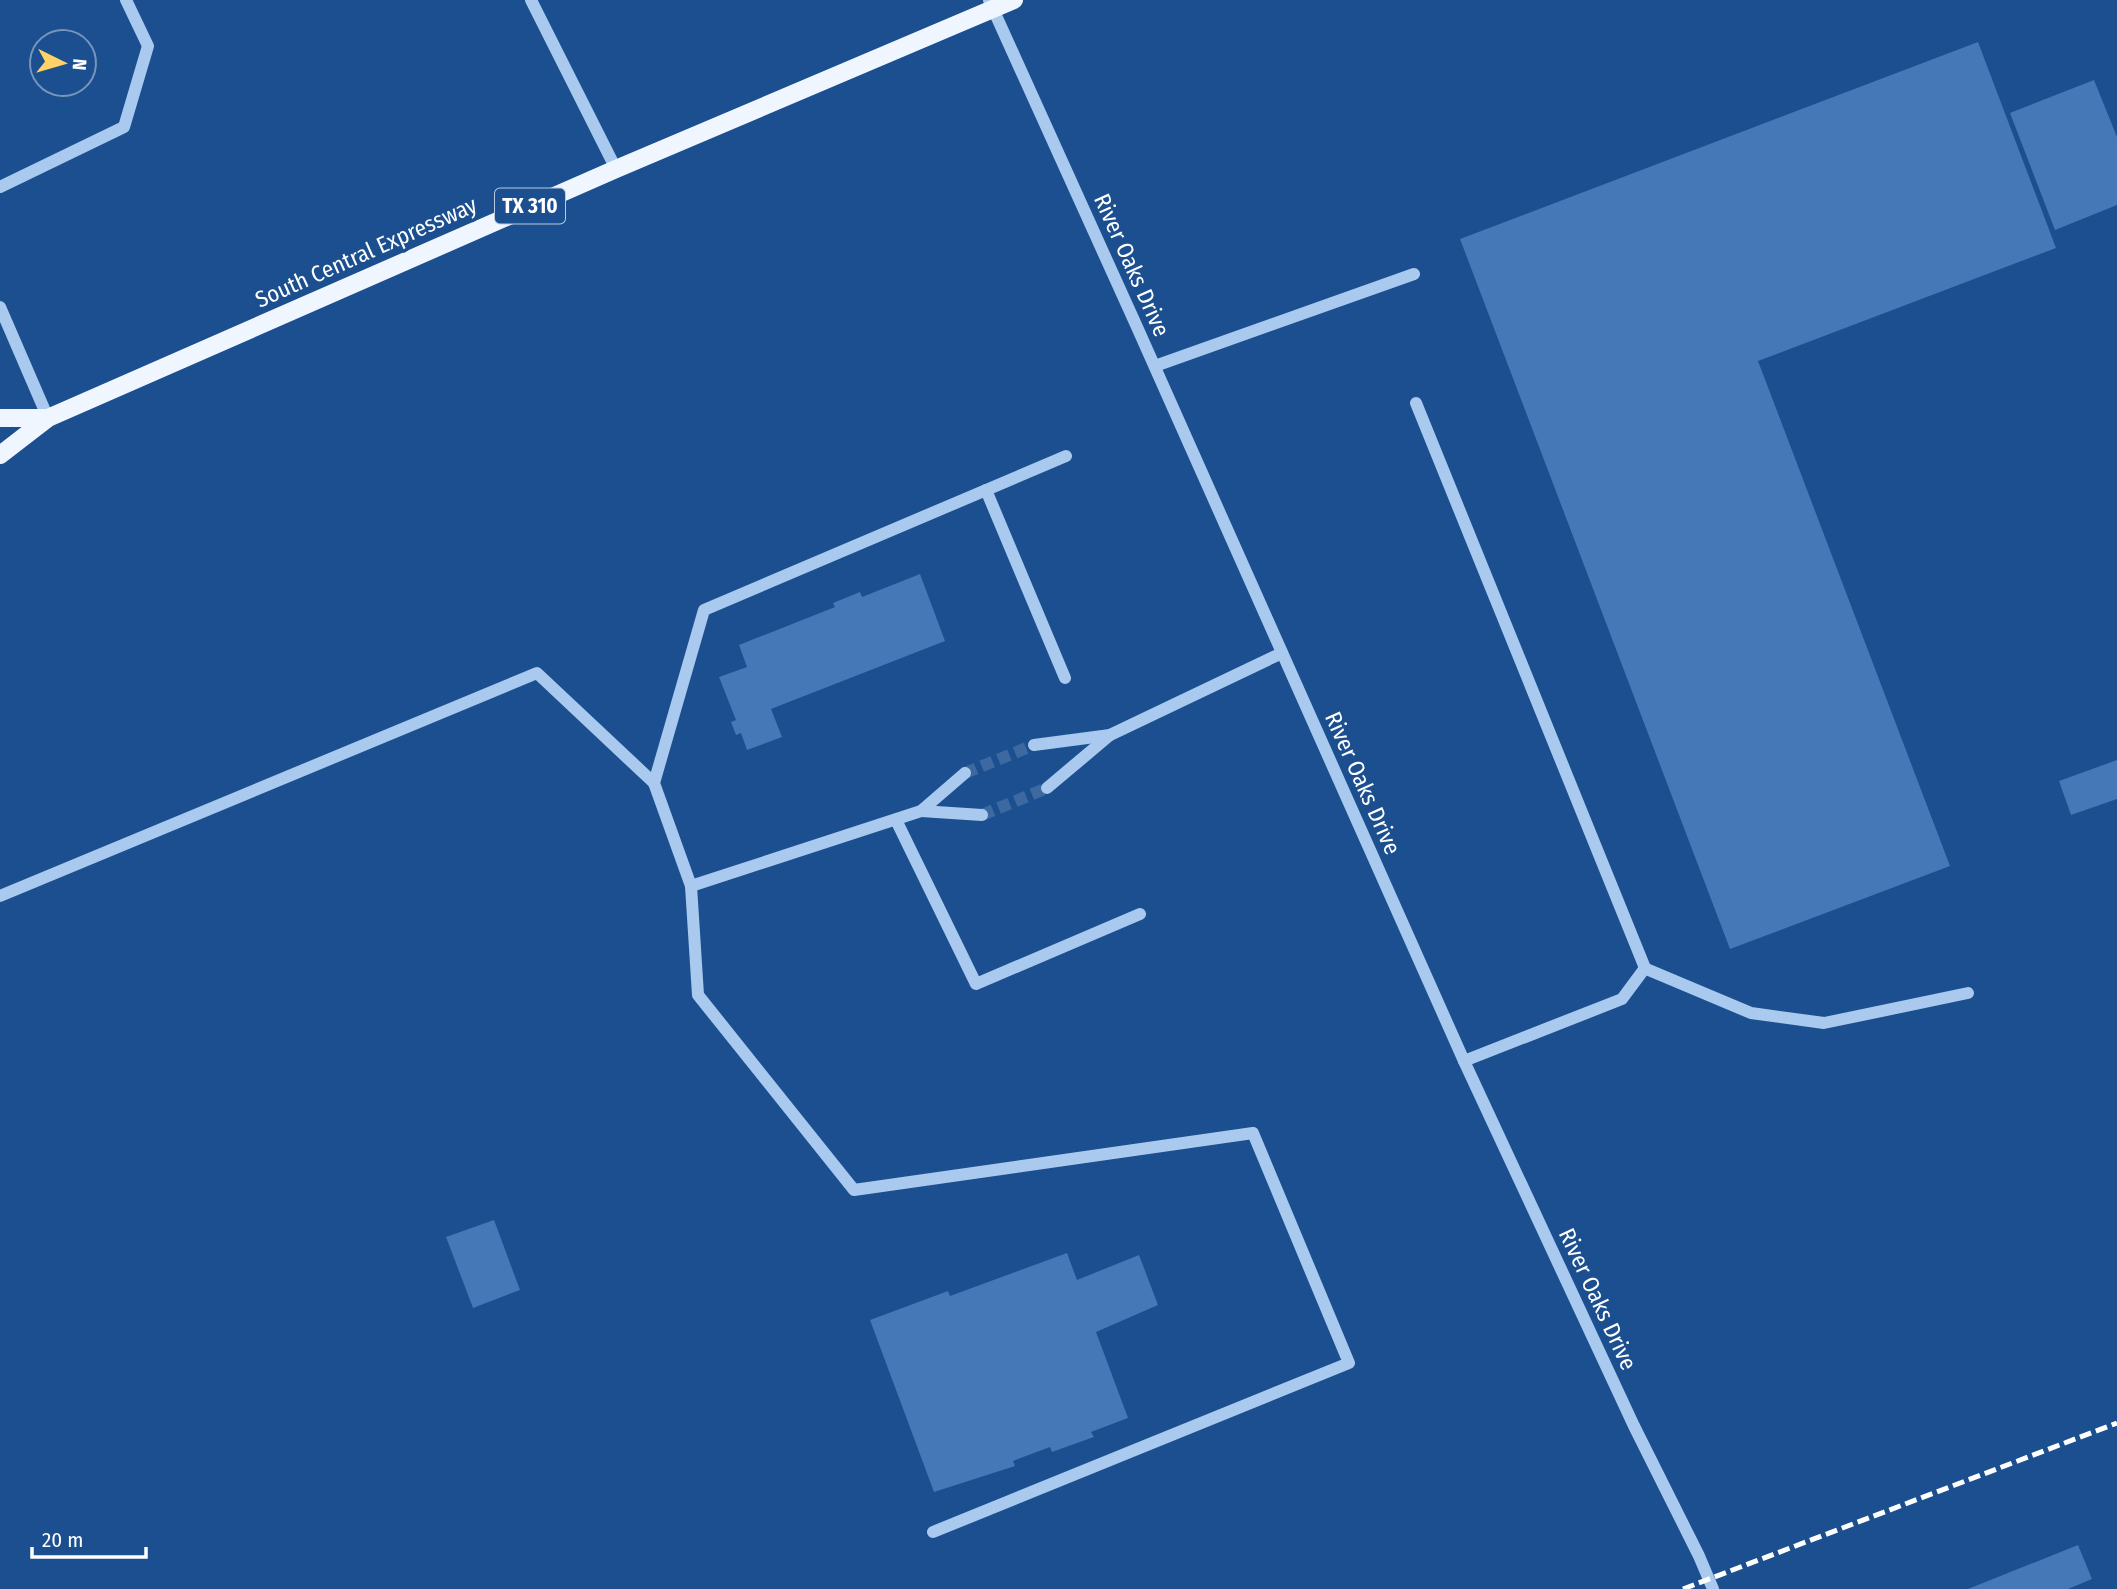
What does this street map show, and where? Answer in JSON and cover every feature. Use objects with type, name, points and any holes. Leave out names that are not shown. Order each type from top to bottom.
[{"type":"main road","name":"South Central Expressway","points":[[0,455],[48,418],[991,5],[1014,0]]},
{"type":"main road","name":"South Central Expressway","points":[[0,418],[48,418]]},
{"type":"street","points":[[0,187],[124,127],[148,46],[126,0]]},
{"type":"street","points":[[531,0],[615,169]]},
{"type":"street","name":"River Oaks Drive","points":[[991,5],[1155,366],[1464,1061],[1634,1426],[1711,1584]]},
{"type":"street","points":[[1155,366],[1414,274]]},
{"type":"street","points":[[0,307],[48,418]]},
{"type":"street","points":[[1416,403],[1644,968],[1751,1013],[1824,1024],[1968,993]]},
{"type":"street","points":[[654,783],[704,610],[1066,456]]},
{"type":"street","points":[[986,490],[1065,678]]},
{"type":"street","points":[[1047,788],[1111,735],[1282,653]]},
{"type":"street","points":[[0,896],[537,673],[654,783],[691,886],[698,995],[854,1190],[1253,1133],[1349,1363],[933,1532]]},
{"type":"street","points":[[1034,745],[1111,735]]},
{"type":"street","points":[[691,886],[921,811],[965,773]]},
{"type":"street","points":[[921,811],[982,815]]},
{"type":"street","points":[[896,820],[976,984],[1140,914]]},
{"type":"street","points":[[1464,1061],[1622,999],[1644,968]]},
{"type":"building","points":[[1978,42],[2056,248],[1758,361],[1950,866],[1730,949],[1460,239]]},
{"type":"building","points":[[2094,80],[2117,137],[2117,205],[2055,230],[2010,113]]},
{"type":"building","points":[[920,574],[945,641],[771,709],[782,737],[747,750],[741,733],[736,735],[731,722],[736,720],[719,677],[747,667],[739,645],[835,607],[833,603],[860,592],[862,597]]},
{"type":"building","points":[[2117,760],[2117,799],[2071,815],[2059,781]]},
{"type":"building","points":[[494,1220],[520,1290],[473,1308],[446,1237]]},
{"type":"building","points":[[1067,1253],[1077,1280],[1139,1255],[1158,1305],[1096,1332],[1128,1418],[1091,1432],[1094,1437],[1052,1452],[1050,1447],[1013,1461],[1015,1466],[934,1492],[870,1320],[948,1291],[950,1296]]},
{"type":"building","points":[[2078,1545],[2092,1579],[2068,1589],[1968,1589]]},
{"type":"tunnel","points":[[965,773],[1034,745]]},
{"type":"tunnel","points":[[982,815],[1047,788]]},
{"type":"railway","points":[[1683,1589],[2117,1423]]}]
